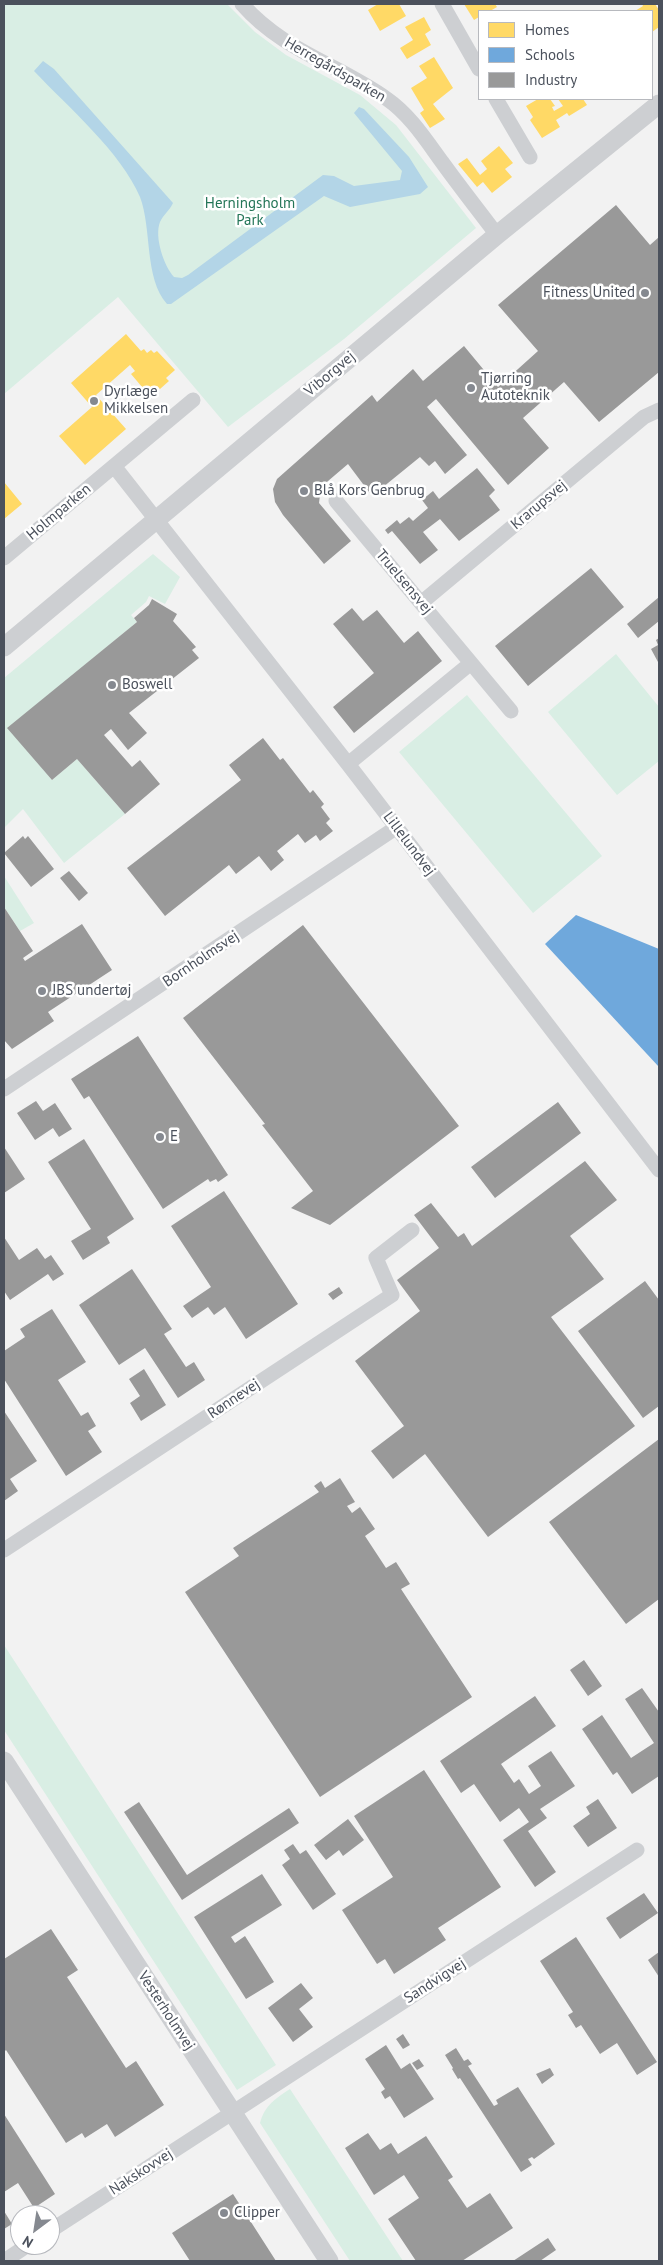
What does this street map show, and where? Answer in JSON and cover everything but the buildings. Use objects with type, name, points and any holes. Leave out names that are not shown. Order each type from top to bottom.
[{"type":"street","name":"Herregårdsparken","points":[[242,4],[256,20],[286,43],[360,81],[390,101],[414,125],[497,235]]},
{"type":"street","points":[[442,4],[478,67]]},
{"type":"street","points":[[497,100],[530,157]]},
{"type":"street","name":"Viborgvej","points":[[4,647],[497,235],[659,105]]},
{"type":"street","name":"Holmparken","points":[[4,558],[193,400]]},
{"type":"street","name":"Krarupsvej","points":[[421,603],[644,417],[659,410]]},
{"type":"street","points":[[114,466],[156,520]]},
{"type":"street","name":"Truelsensvej","points":[[336,500],[510,711]]},
{"type":"street","name":"Lillelundvej","points":[[156,520],[397,827],[659,1170]]},
{"type":"street","points":[[348,764],[471,664]]},
{"type":"street","name":"Bornholmsvej","points":[[4,1089],[397,827]]},
{"type":"street","name":"Rønnevej","points":[[4,1550],[392,1294],[376,1258],[412,1230]]},
{"type":"street","name":"Vesterholmvej","points":[[4,1761],[329,2261]]},
{"type":"street","name":"Sandvigvej","points":[[232,2113],[637,1850]]},
{"type":"street","name":"Nakskovvej","points":[[60,2225],[232,2113]]},
{"type":"green space","name":"Herningsholm Park","points":[[4,4],[227,4],[255,32],[286,55],[360,95],[396,125],[476,228],[344,339],[228,427],[118,297],[4,394]]},
{"type":"green space","points":[[153,554],[180,577],[165,604],[149,596],[146,602],[131,615],[137,622],[8,728],[52,780],[77,759],[125,814],[64,863],[23,809],[4,828],[4,678]]},
{"type":"green space","points":[[616,654],[659,707],[659,761],[617,795],[548,712]]},
{"type":"green space","points":[[467,695],[602,856],[533,913],[399,752]]},
{"type":"green space","points":[[4,876],[34,923],[20,931],[4,907]]},
{"type":"green space","points":[[4,1645],[276,2065],[237,2090],[4,1730]]},
{"type":"green space","points":[[290,2089],[403,2261],[350,2261],[260,2123],[268,2107],[275,2099]]},
{"type":"water","points":[[43,61],[54,69],[173,203],[160,222],[158,235],[164,259],[174,277],[182,278],[188,275],[323,175],[334,176],[354,186],[400,180],[402,171],[354,113],[359,107],[364,109],[409,157],[428,187],[420,194],[350,207],[324,196],[171,304],[167,304],[155,281],[144,209],[140,197],[120,163],[107,147],[34,71]]},
{"type":"place","name":"Fitness United","points":[[645,293]]},
{"type":"place","name":"Tjørring Autoteknik","points":[[471,388]]},
{"type":"place","name":"Dyrlæge Mikkelsen","points":[[94,401]]},
{"type":"place","name":"Blå Kors Genbrug","points":[[304,491]]},
{"type":"place","name":"Boswell","points":[[112,685]]},
{"type":"place","name":"JBS undertøj","points":[[42,991]]},
{"type":"place","name":"E","points":[[160,1137]]},
{"type":"place","name":"Clipper","points":[[224,2213]]}]
